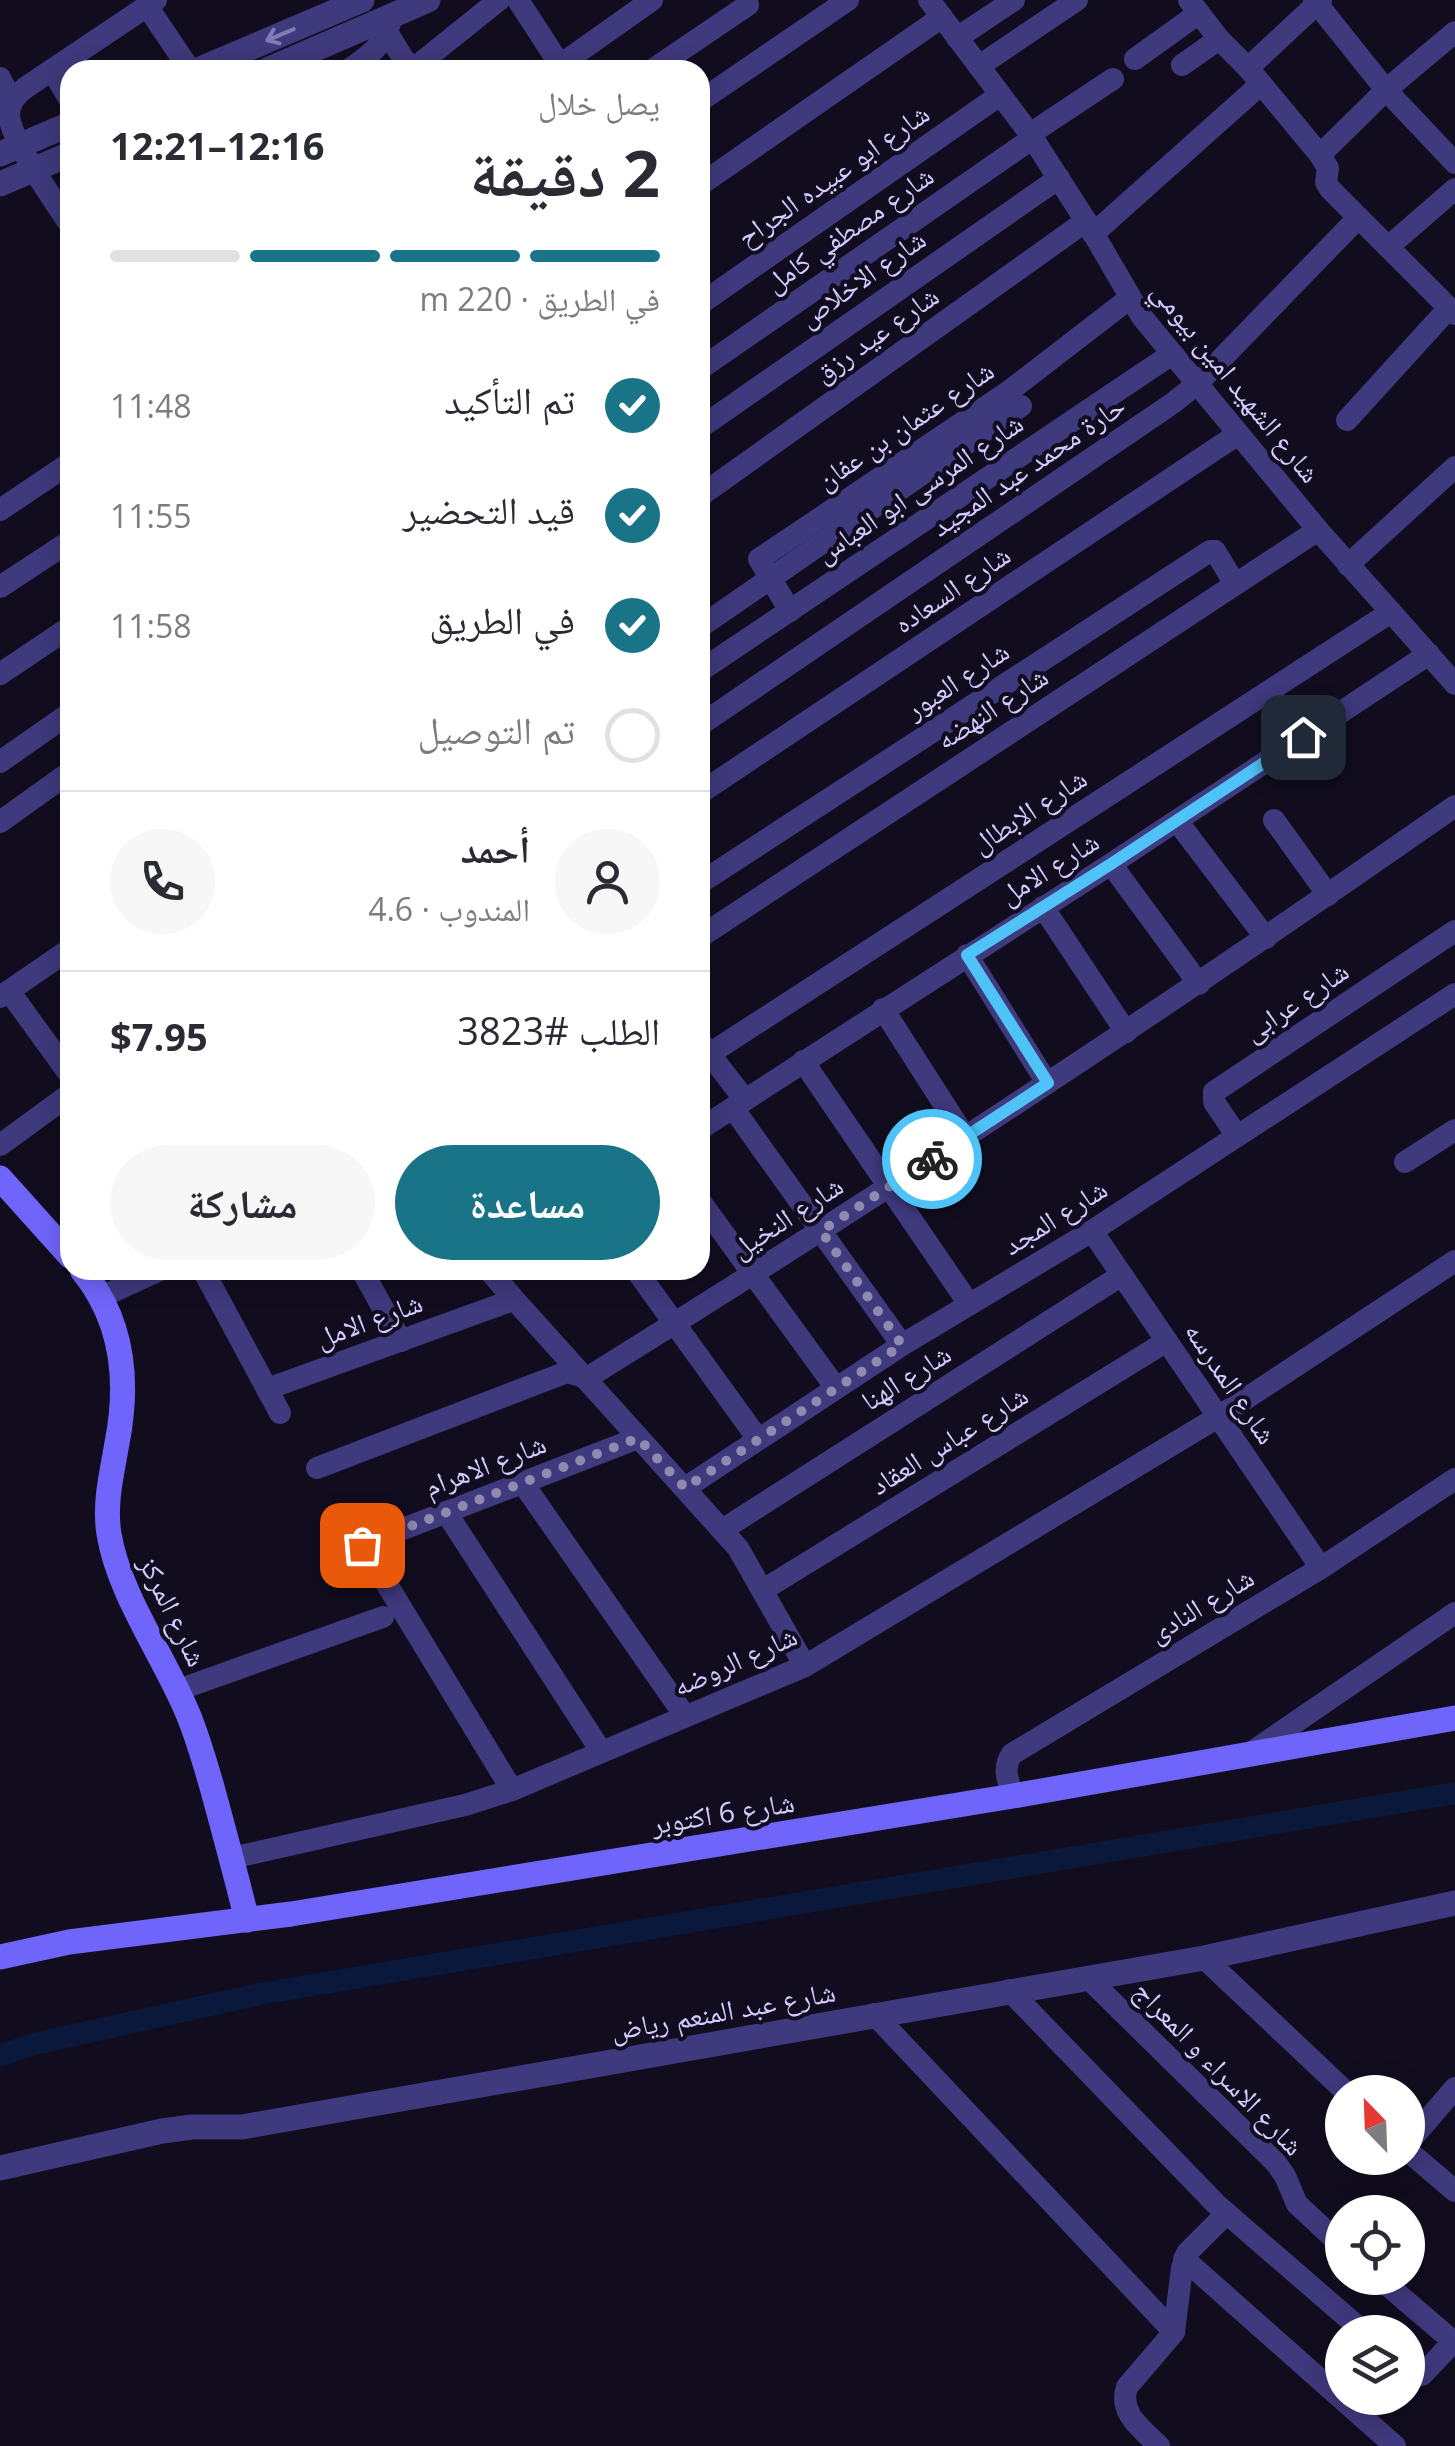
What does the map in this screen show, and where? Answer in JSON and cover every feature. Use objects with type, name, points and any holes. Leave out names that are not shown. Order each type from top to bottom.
[{"type":"main road","points":[[0,1178],[60,1245]]},
{"type":"main road","name":"شارع المركز","points":[[89,1280],[100,1297],[120,1351],[124,1381],[107,1501],[112,1554],[178,1690],[200,1747],[248,1920]]},
{"type":"main road","name":"شارع 6 اكتوبر","points":[[0,1958],[69,1942],[248,1920],[1013,1796],[1450,1716]]},
{"type":"street","points":[[221,60],[362,0]]},
{"type":"street","points":[[294,60],[390,24],[428,0]]},
{"type":"street","points":[[426,60],[500,0]]},
{"type":"street","points":[[518,0],[553,60]]},
{"type":"street","points":[[567,60],[652,0]]},
{"type":"street","points":[[710,94],[848,0]]},
{"type":"street","points":[[957,38],[1014,0]]},
{"type":"street","points":[[979,66],[1077,0]]},
{"type":"street","points":[[1317,1],[1386,90],[1455,163]]},
{"type":"street","name":"شارع عيد رزق","points":[[710,489],[1090,228],[1255,76],[1317,1]]},
{"type":"street","points":[[67,60],[152,3],[184,60]]},
{"type":"street","points":[[667,60],[748,5]]},
{"type":"street","points":[[1135,59],[1194,6],[1320,155],[1328,168],[1328,186],[1452,311],[1346,420]]},
{"type":"street","points":[[710,178],[935,9]]},
{"type":"street","name":"شارع الشهيد امين بيومي","points":[[935,9],[1031,136],[1130,298],[1172,354],[1348,565],[1455,684]]},
{"type":"street","points":[[363,60],[372,54],[390,24]]},
{"type":"street","points":[[390,24],[404,60]]},
{"type":"street","points":[[1320,155],[1386,90],[1455,32]]},
{"type":"street","points":[[1182,65],[1219,39]]},
{"type":"street","points":[[10,150],[12,102],[25,88],[60,65]]},
{"type":"street","points":[[52,70],[60,84]]},
{"type":"street","points":[[0,78],[12,102]]},
{"type":"street","name":"شارع مصطفي كامل","points":[[710,362],[1113,79]]},
{"type":"street","name":"شارع ابو عبيده الجراح","points":[[710,297],[1000,95]]},
{"type":"street","points":[[10,150],[60,128]]},
{"type":"street","points":[[10,150],[35,169],[60,209]]},
{"type":"street","points":[[0,184],[60,158]]},
{"type":"street","name":"شارع الاخلاص","points":[[710,421],[1059,178]]},
{"type":"street","points":[[1388,247],[1455,189]]},
{"type":"street","name":"حارة محمد عبد المجيد","points":[[710,719],[1173,404],[1358,218]]},
{"type":"street","name":"شارع عثمان بن عفان","points":[[770,579],[758,559],[1015,399],[1130,298]]},
{"type":"street","name":"شارع المرسى ابو العباس","points":[[710,664],[1172,354]]},
{"type":"street","points":[[1015,399],[1050,436]]},
{"type":"street","name":"شارع السعاده","points":[[710,786],[1238,434]]},
{"type":"street","points":[[1348,565],[1455,466]]},
{"type":"street","points":[[0,510],[60,470]]},
{"type":"street","name":"شارع النهضه","points":[[710,930],[1318,530]]},
{"type":"street","points":[[0,588],[60,547]]},
{"type":"street","name":"شارع العبور","points":[[710,876],[1210,551],[1216,552],[1235,584]]},
{"type":"street","points":[[710,620],[770,579],[790,610]]},
{"type":"street","name":"شارع الابطال","points":[[710,1048],[1392,612]]},
{"type":"street","points":[[0,674],[60,633]]},
{"type":"street","name":"شارع الامل","points":[[710,1123],[1429,654]]},
{"type":"street","points":[[0,762],[60,720]]},
{"type":"street","points":[[0,822],[60,779]]},
{"type":"street","name":"شارع النخيل","points":[[318,1468],[568,1372],[587,1378],[821,1231],[1199,984],[1455,806]]},
{"type":"street","points":[[1274,820],[1328,895]]},
{"type":"street","points":[[1178,821],[1266,938]]},
{"type":"street","points":[[1111,864],[1199,984]]},
{"type":"street","points":[[1043,908],[1126,1032]]},
{"type":"street","name":"شارع عرابى","points":[[1237,1136],[1214,1102],[1214,1092],[1455,932]]},
{"type":"street","points":[[60,955],[4,994],[60,1078]]},
{"type":"street","points":[[967,955],[1048,1083]]},
{"type":"street","name":"شارع المجد","points":[[685,1488],[902,1345],[1092,1231],[1455,994]]},
{"type":"street","points":[[884,1009],[965,1137]]},
{"type":"street","points":[[803,1061],[970,1304]]},
{"type":"street","points":[[710,1062],[821,1231],[902,1345]]},
{"type":"street","points":[[0,1145],[60,1098]]},
{"type":"street","points":[[1405,1162],[1455,1130]]},
{"type":"street","points":[[710,1215],[836,1388]]},
{"type":"street","name":"شارع المدرسه","points":[[1092,1231],[1321,1568]]},
{"type":"street","name":"شارع الروضه","points":[[232,1858],[465,1805],[512,1790],[805,1666],[1218,1417],[1455,1261]]},
{"type":"street","name":"شارع الهنا","points":[[722,1530],[1122,1275]]},
{"type":"street","points":[[100,1297],[138,1280]]},
{"type":"street","points":[[207,1280],[280,1413]]},
{"type":"street","points":[[367,1280],[401,1340]]},
{"type":"street","points":[[498,1280],[738,1548],[805,1666]]},
{"type":"street","points":[[643,1280],[758,1439]]},
{"type":"street","name":"شارع الامل","points":[[267,1389],[510,1301],[512,1297]]},
{"type":"street","name":"شارع عباس العقاد","points":[[763,1590],[1167,1341]]},
{"type":"street","name":"شارع الاهرام","points":[[512,1790],[358,1546],[638,1438]]},
{"type":"street","name":"شارع النادى","points":[[1013,1796],[1006,1773],[1012,1754],[1321,1568],[1455,1478]]},
{"type":"street","points":[[522,1482],[684,1716]]},
{"type":"street","points":[[446,1512],[600,1751]]},
{"type":"street","points":[[1248,1754],[1455,1613]]},
{"type":"street","points":[[178,1690],[383,1617]]},
{"type":"street","name":"شارع عبد المنعم رياض","points":[[0,2168],[162,2131],[242,2127],[1204,1958],[1455,1903]]},
{"type":"street","points":[[1204,1958],[1328,2075]]},
{"type":"street","name":"شارع الاسراء و المعراج","points":[[1088,1978],[1276,2163],[1297,2204],[1325,2230]]},
{"type":"street","points":[[1010,1990],[1226,2214],[1344,2315]]},
{"type":"street","points":[[874,2014],[1174,2332]]},
{"type":"street","points":[[1425,2123],[1455,2088]]},
{"type":"street","points":[[1425,2164],[1454,2188]]},
{"type":"street","points":[[1159,2446],[1130,2417],[1124,2395],[1127,2386],[1174,2332],[1187,2252],[1226,2214]]},
{"type":"street","points":[[1184,2259],[1395,2446]]},
{"type":"street","points":[[1399,2295],[1455,2342],[1425,2372]]},
{"type":"waterway","points":[[0,2056],[34,2044],[260,1994],[1455,1793]]},
{"type":"way so far","points":[[362,1545],[638,1438],[685,1488],[902,1345],[821,1231],[932,1159]]},
{"type":"route","points":[[932,1159],[1048,1083],[967,955],[1303,737]]}]
